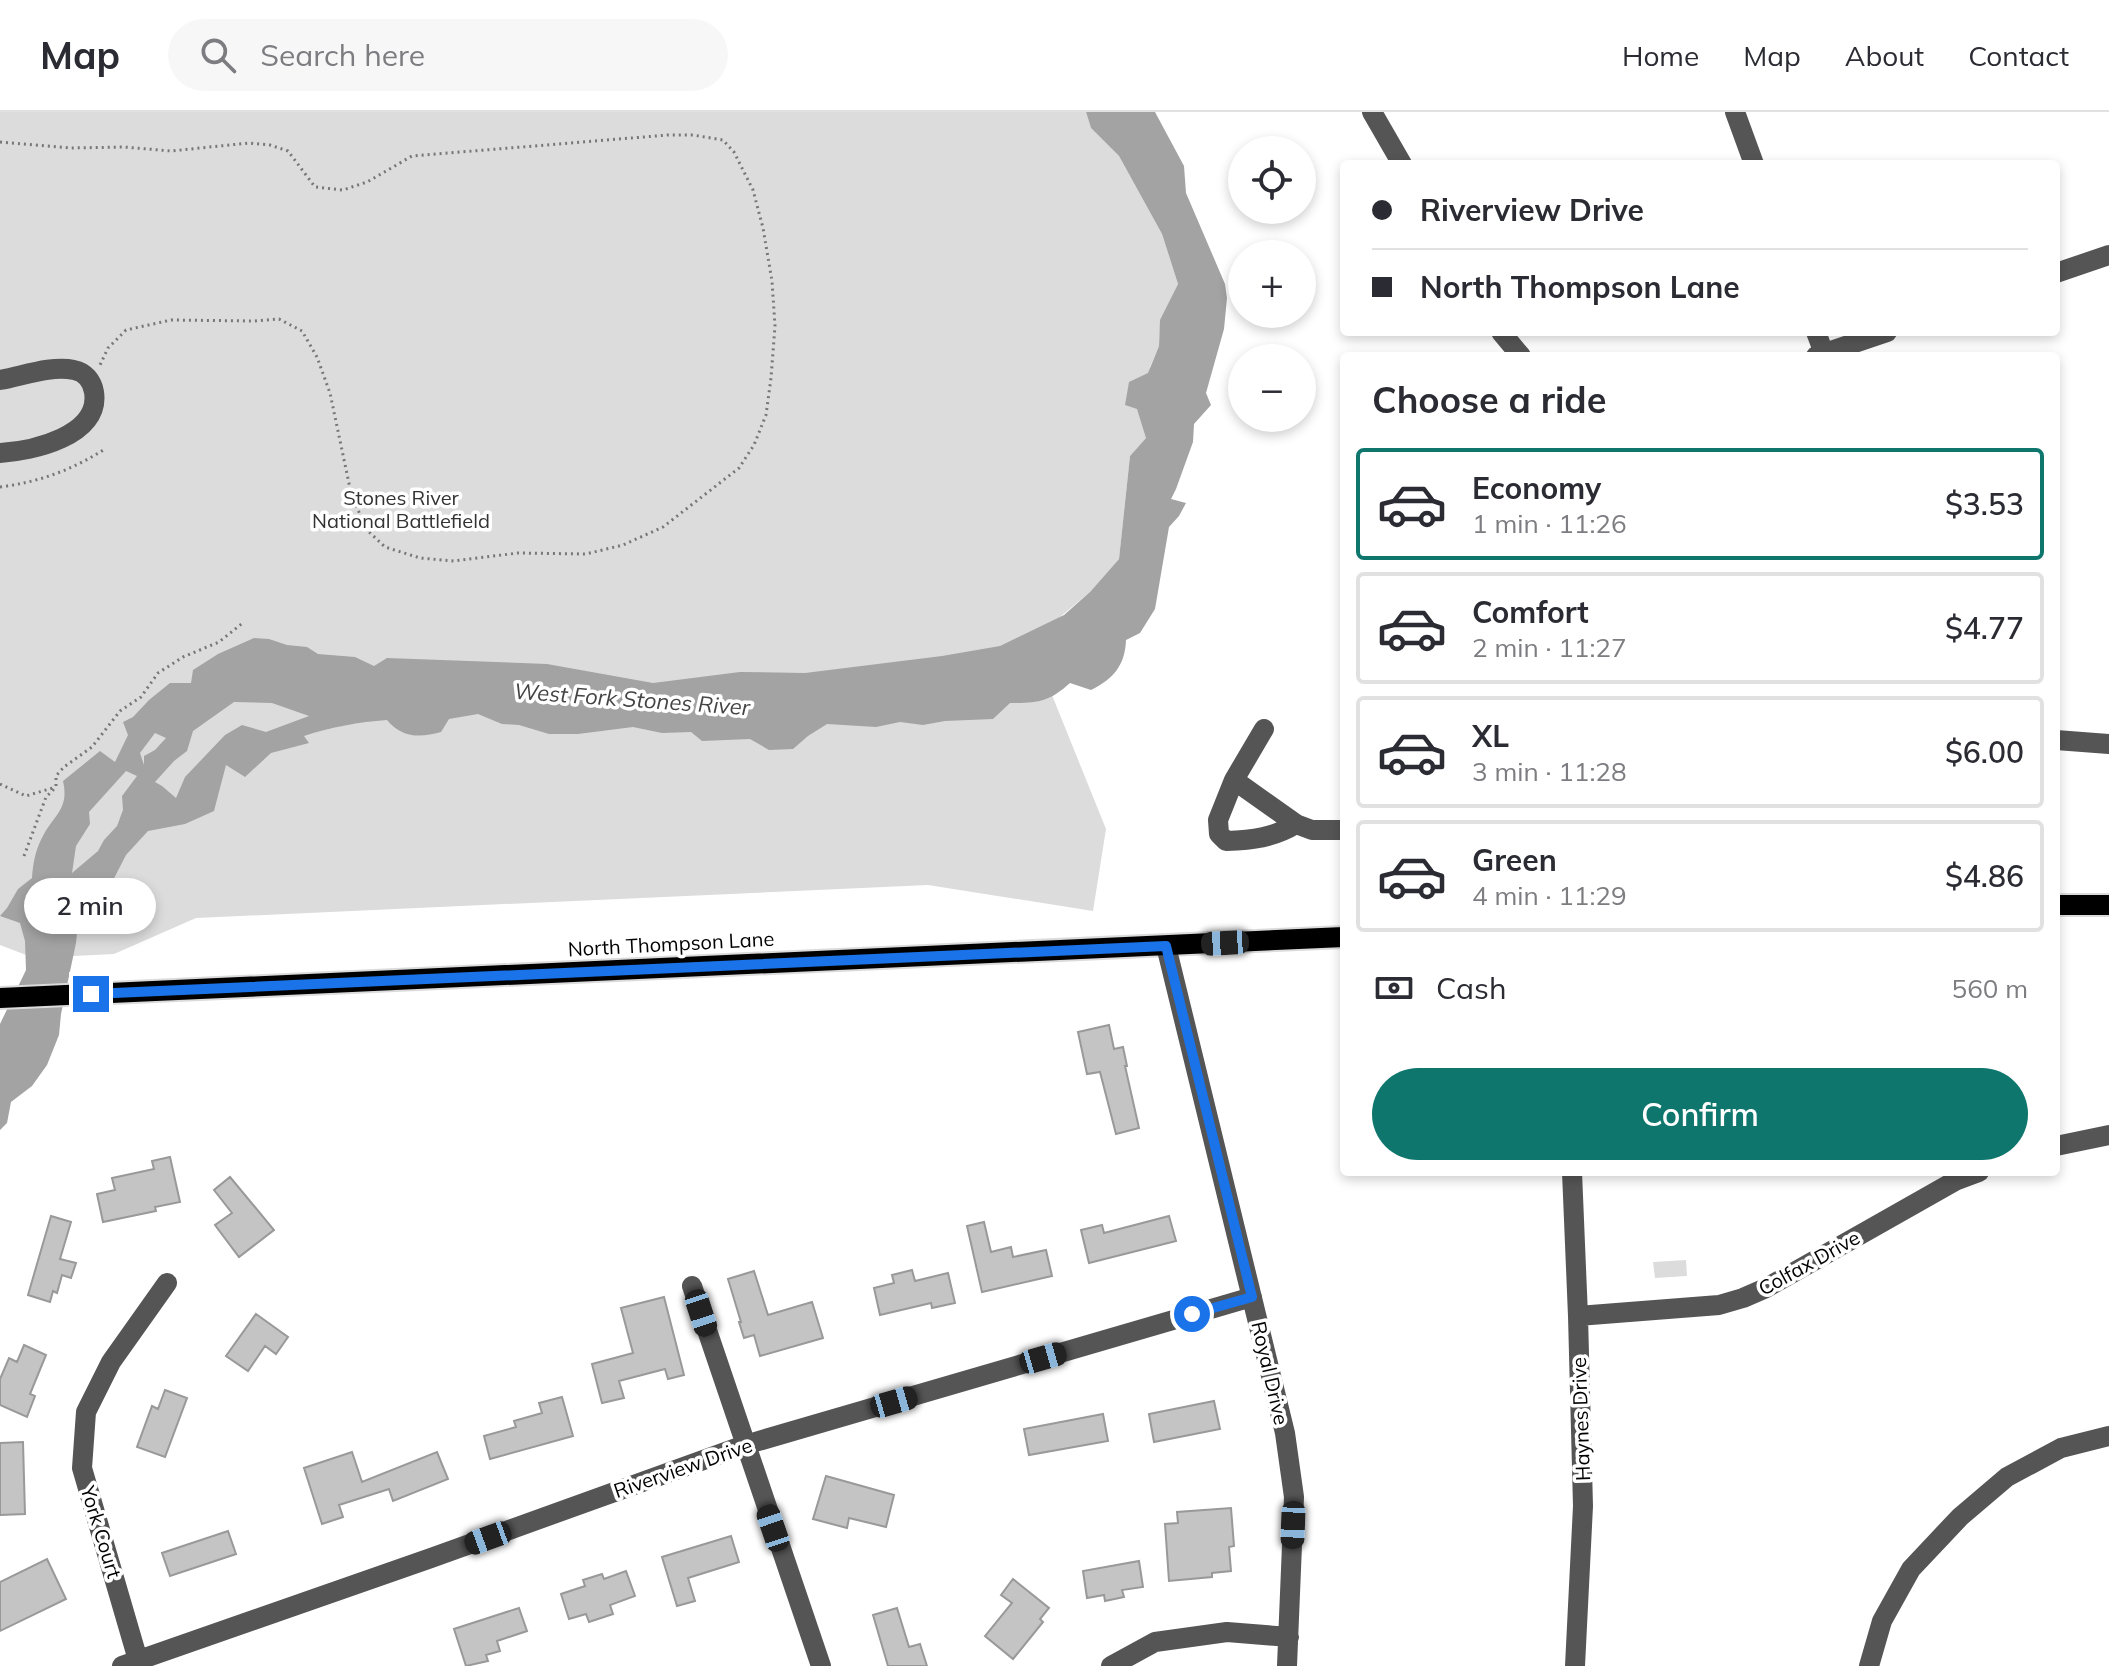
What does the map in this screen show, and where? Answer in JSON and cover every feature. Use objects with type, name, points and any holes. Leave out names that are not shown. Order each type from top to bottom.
[{"type":"main road","points":[[2060,905],[2109,905]]},
{"type":"main road","name":"North Thompson Lane","points":[[0,998],[1340,937]]},
{"type":"street","points":[[1372,112],[1400,160]]},
{"type":"street","points":[[1735,112],[1753,160]]},
{"type":"street","points":[[2060,272],[2109,255]]},
{"type":"street","points":[[1504,336],[1518,352]]},
{"type":"street","points":[[1830,352],[1876,336]]},
{"type":"street","points":[[0,380],[76,370],[92,384],[94,403],[90,413],[70,435],[51,443],[0,453]]},
{"type":"street","points":[[1264,729],[1234,780],[1218,820],[1219,834],[1226,841],[1256,840],[1280,834],[1296,824]]},
{"type":"street","points":[[2060,740],[2109,744]]},
{"type":"street","points":[[1234,780],[1296,824],[1312,830],[1340,830]]},
{"type":"street","name":"Royal Drive","points":[[1166,946],[1285,1433],[1294,1497],[1287,1666]]},
{"type":"street","points":[[2060,1145],[2109,1135]]},
{"type":"street","name":"Haynes Drive","points":[[1572,1176],[1583,1506],[1575,1666]]},
{"type":"street","name":"Colfax Drive","points":[[1578,1316],[1719,1305],[1743,1298],[1766,1288],[1953,1177]]},
{"type":"street","name":"York Court","points":[[130,1663],[82,1468],[86,1412],[111,1362],[167,1283]]},
{"type":"street","points":[[692,1286],[821,1666]]},
{"type":"street","name":"Riverview Drive","points":[[130,1663],[745,1445],[1252,1297]]},
{"type":"street","points":[[1869,1666],[1882,1621],[1911,1569],[1960,1517],[2007,1477],[2061,1448],[2109,1436]]},
{"type":"street","points":[[1111,1666],[1155,1642],[1227,1632],[1289,1637]]},
{"type":"path","points":[[0,142],[171,151],[249,143],[270,145],[288,151],[315,187],[343,190],[367,182],[412,156],[693,135],[723,140],[734,152],[753,190],[763,228],[772,281],[775,326],[766,415],[754,445],[739,468],[663,527],[623,545],[586,554],[518,553],[454,561],[420,558],[385,547],[366,529],[351,493],[330,393],[317,357],[302,331],[279,319],[171,320],[126,330],[108,348],[92,384]]},
{"type":"path","points":[[0,487],[22,485],[54,476],[82,464],[105,449]]},
{"type":"path","points":[[24,856],[46,797],[56,786],[56,776],[64,767],[92,747],[120,711],[141,697],[158,673],[183,657],[219,642],[244,622]]},
{"type":"path","points":[[0,784],[26,796],[56,786]]},
{"type":"green space","name":"Stones River National Battlefield","points":[[0,112],[1086,112],[1091,128],[1119,156],[1162,234],[1178,284],[1164,313],[1159,346],[1150,367],[1146,438],[1130,456],[1119,559],[1033,648],[1106,829],[1093,911],[928,885],[196,918],[114,954],[34,958],[0,945]]},
{"type":"green space","points":[[1686,1260],[1687,1276],[1655,1278],[1653,1262]]},
{"type":"water","name":"West Fork Stones River","points":[[1086,112],[1155,112],[1184,166],[1186,193],[1225,284],[1227,298],[1224,329],[1206,393],[1211,405],[1194,424],[1193,442],[1171,499],[1186,503],[1169,527],[1155,609],[1140,633],[1126,640],[1120,664],[1106,681],[1091,690],[1070,683],[1043,700],[1010,703],[993,719],[923,725],[900,722],[876,727],[827,724],[793,749],[769,750],[750,739],[702,741],[691,732],[662,733],[633,727],[578,734],[549,734],[519,725],[502,724],[478,714],[449,719],[441,732],[426,735],[405,733],[387,720],[324,730],[304,736],[309,743],[271,753],[245,777],[226,765],[214,811],[185,824],[148,831],[126,855],[107,892],[116,927],[103,929],[91,919],[78,923],[59,1035],[47,1065],[32,1086],[11,1102],[7,1123],[0,1130],[0,1024],[26,970],[25,941],[20,923],[0,916],[18,889],[32,878],[39,845],[63,804],[63,781],[100,751],[115,762],[128,735],[123,722],[133,717],[170,683],[191,683],[193,670],[218,654],[254,638],[307,647],[318,654],[355,657],[374,666],[387,658],[547,664],[653,683],[740,672],[805,673],[1000,646],[1064,615],[1090,592],[1119,559],[1130,456],[1146,438],[1137,409],[1125,405],[1129,382],[1148,373],[1159,346],[1160,320],[1178,284],[1162,234],[1119,156],[1091,128]],"holes":[[[234,702],[272,703],[309,716],[266,732],[242,725],[225,735],[185,777],[176,798],[155,782],[187,751],[193,731]],[[155,733],[166,738],[144,756],[144,765],[140,753]],[[126,771],[137,776],[122,796],[123,810],[117,826],[98,851],[72,873],[76,846],[90,824],[89,812]]]},
{"type":"building","points":[[1109,1025],[1114,1049],[1123,1047],[1139,1128],[1116,1134],[1100,1072],[1087,1074],[1078,1032]]},
{"type":"building","points":[[170,1157],[180,1202],[155,1207],[156,1211],[103,1222],[97,1194],[115,1190],[112,1178],[154,1169],[152,1161]]},
{"type":"building","points":[[230,1177],[274,1230],[239,1257],[215,1225],[232,1213],[214,1190]]},
{"type":"building","points":[[51,1216],[71,1222],[60,1259],[76,1263],[71,1278],[62,1275],[57,1293],[53,1291],[50,1302],[28,1295]]},
{"type":"building","points":[[1169,1216],[1176,1241],[1089,1263],[1081,1230],[1102,1225],[1104,1233]]},
{"type":"building","points":[[984,1222],[991,1252],[1011,1247],[1013,1257],[1046,1250],[1052,1276],[982,1292],[967,1226]]},
{"type":"building","points":[[912,1270],[915,1281],[948,1273],[955,1303],[932,1308],[931,1303],[880,1315],[874,1288],[894,1283],[892,1275]]},
{"type":"building","points":[[754,1271],[768,1315],[812,1302],[823,1338],[760,1356],[754,1335],[744,1338],[728,1279]]},
{"type":"building","points":[[664,1297],[684,1375],[668,1379],[665,1369],[619,1381],[624,1398],[602,1403],[592,1364],[633,1353],[621,1308]]},
{"type":"building","points":[[256,1314],[288,1337],[276,1354],[265,1346],[248,1371],[226,1356]]},
{"type":"building","points":[[24,1345],[46,1355],[30,1394],[35,1396],[27,1417],[0,1405],[0,1379],[9,1358],[17,1362]]},
{"type":"building","points":[[165,1390],[187,1398],[165,1457],[137,1447],[152,1406],[158,1409]]},
{"type":"building","points":[[562,1397],[573,1436],[490,1459],[484,1436],[516,1427],[514,1421],[542,1413],[539,1403]]},
{"type":"building","points":[[1214,1401],[1220,1429],[1154,1442],[1149,1414]]},
{"type":"building","points":[[1103,1414],[1108,1441],[1029,1455],[1024,1429]]},
{"type":"building","points":[[23,1442],[25,1514],[0,1515],[0,1443]]},
{"type":"building","points":[[352,1452],[362,1482],[437,1452],[448,1479],[393,1501],[389,1489],[339,1505],[343,1517],[322,1524],[304,1468]]},
{"type":"building","points":[[826,1476],[894,1495],[886,1527],[849,1518],[847,1528],[813,1519]]},
{"type":"building","points":[[1231,1508],[1234,1546],[1229,1547],[1231,1571],[1212,1573],[1212,1577],[1169,1581],[1165,1524],[1178,1523],[1177,1512]]},
{"type":"building","points":[[228,1531],[236,1554],[170,1576],[162,1553]]},
{"type":"building","points":[[731,1536],[739,1562],[688,1578],[695,1601],[677,1606],[662,1557]]},
{"type":"building","points":[[47,1559],[66,1599],[0,1631],[0,1582]]},
{"type":"building","points":[[1139,1561],[1143,1587],[1122,1590],[1124,1597],[1105,1601],[1104,1595],[1087,1598],[1083,1571]]},
{"type":"building","points":[[626,1571],[635,1596],[610,1605],[613,1614],[589,1622],[586,1614],[569,1619],[561,1594],[585,1586],[583,1580],[602,1574],[604,1579]]},
{"type":"building","points":[[1013,1579],[1049,1608],[1040,1619],[1043,1622],[1013,1659],[985,1636],[1012,1603],[1001,1595]]},
{"type":"building","points":[[519,1608],[527,1631],[497,1641],[500,1651],[486,1655],[488,1661],[466,1666],[454,1629]]},
{"type":"building","points":[[897,1608],[909,1647],[920,1644],[927,1666],[888,1666],[873,1615]]},
{"type":"route","points":[[91,994],[1166,946],[1252,1297],[1192,1314]]}]
